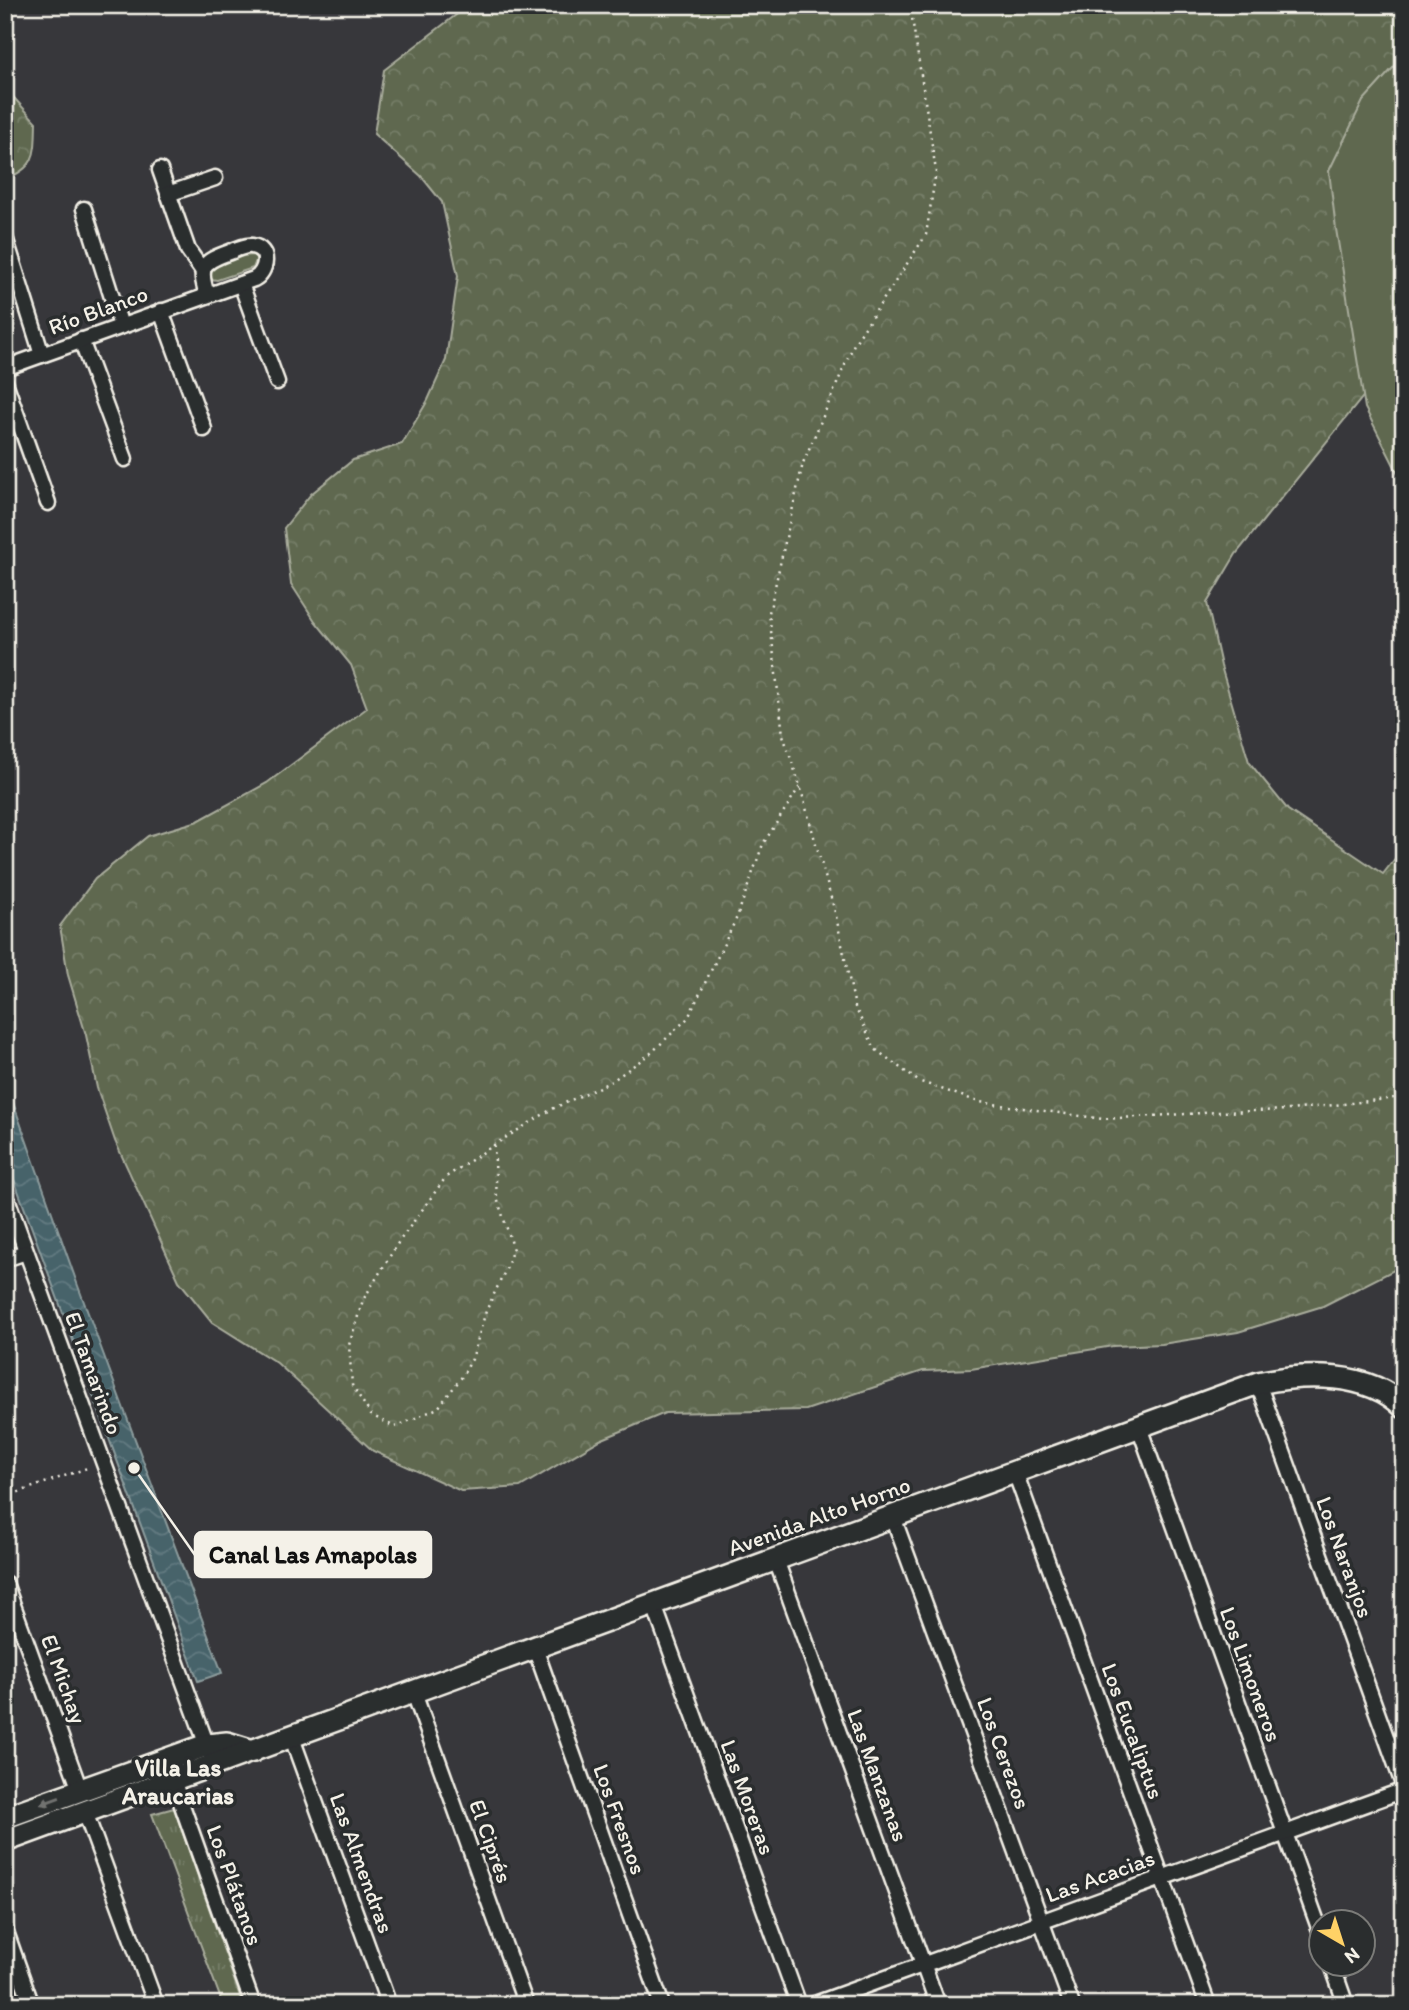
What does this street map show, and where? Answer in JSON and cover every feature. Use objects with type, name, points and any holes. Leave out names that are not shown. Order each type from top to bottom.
[{"type":"street","points":[[160,170],[188,250],[202,270],[207,295]]},
{"type":"street","points":[[169,194],[215,178]]},
{"type":"street","points":[[84,209],[121,326]]},
{"type":"street","points":[[5,237],[42,355]]},
{"type":"street","points":[[202,270],[206,262],[214,257],[242,247],[256,247],[265,257],[264,270],[258,277],[242,284],[277,382]]},
{"type":"street","name":"Río Blanco","points":[[5,368],[242,284]]},
{"type":"street","points":[[161,311],[204,429]]},
{"type":"street","points":[[81,340],[125,459]]},
{"type":"street","points":[[5,382],[48,503]]},
{"type":"street","name":"El Tamarindo","points":[[5,1193],[215,1765]]},
{"type":"street","points":[[5,1259],[26,1252]]},
{"type":"street","name":"Avenida Alto Horno","points":[[5,1840],[292,1738],[1258,1383],[1295,1377],[1333,1378],[1384,1393],[1404,1406]]},
{"type":"street","name":"Los Naranjos","points":[[1258,1383],[1404,1788]]},
{"type":"street","name":"Los Limoneros","points":[[1139,1427],[1311,1909]]},
{"type":"street","name":"Los Eucaliptus","points":[[1015,1472],[1208,2005]]},
{"type":"street","name":"Los Cerezos","points":[[893,1517],[1072,2005]]},
{"type":"street","name":"Las Manzanas","points":[[776,1560],[938,2005]]},
{"type":"street","name":"El Michay","points":[[5,1583],[80,1790]]},
{"type":"street","name":"Las Moreras","points":[[654,1605],[799,2005]]},
{"type":"street","name":"Los Fresnos","points":[[535,1648],[662,2005]]},
{"type":"street","name":"El Ciprés","points":[[414,1693],[526,2005]]},
{"type":"street","name":"Las Almendras","points":[[292,1738],[389,2005]]},
{"type":"street","points":[[5,1817],[207,1745],[228,1743],[253,1751]]},
{"type":"street","name":"Los Plátanos","points":[[173,1780],[253,2005]]},
{"type":"street","name":"Las Acacias","points":[[812,2005],[1285,1834],[1404,1788]]},
{"type":"street","points":[[85,1812],[156,2005]]},
{"type":"street","points":[[5,1929],[31,2003]]},
{"type":"street","points":[[1337,1979],[1346,2005]]},
{"type":"path","points":[[911,5],[936,171],[926,235],[854,344],[803,463],[769,613],[783,735],[836,916],[855,1007],[875,1049],[918,1080],[979,1102],[1103,1119],[1290,1110],[1404,1097]]},
{"type":"path","points":[[494,1145],[497,1198],[513,1247],[507,1267],[486,1311],[472,1359],[461,1378],[438,1408],[395,1427],[372,1415],[352,1385],[349,1345],[363,1300],[398,1242],[446,1177],[494,1145],[552,1109],[612,1081],[651,1053],[688,1018],[737,917],[763,845],[800,786]]},
{"type":"path","points":[[5,1497],[103,1463]]},
{"type":"green space","points":[[469,5],[1404,5],[1404,56],[1363,101],[1379,377],[1236,554],[1207,603],[1221,666],[1249,762],[1288,810],[1383,874],[1404,847],[1404,1265],[1323,1306],[1238,1332],[1162,1344],[1113,1346],[971,1369],[923,1371],[806,1410],[665,1413],[600,1440],[520,1487],[461,1491],[373,1451],[277,1363],[212,1322],[179,1281],[115,1141],[97,1088],[86,1035],[68,975],[60,926],[95,879],[148,836],[198,821],[267,783],[367,708],[351,665],[315,621],[291,584],[284,528],[311,494],[353,460],[402,444],[428,400],[446,360],[458,276],[442,202],[421,176],[374,134],[384,70]]},
{"type":"green space","points":[[1404,56],[1404,485],[1365,408],[1329,171],[1363,101]]},
{"type":"green space","points":[[5,88],[36,122],[34,150],[29,164],[5,179]]},
{"type":"green space","points":[[252,255],[257,258],[253,268],[217,280],[211,279],[209,274],[216,266],[234,258]]},
{"type":"green space","points":[[174,1808],[243,2005],[223,2005],[152,1814]]},
{"type":"water","points":[[5,1080],[78,1286],[222,1673],[198,1681],[5,1155]]},
{"type":"place","name":"Canal Las Amapolas","points":[[134,1468]]},
{"type":"district","name":"Villa Las Araucarias","points":[[178,1781]]}]
